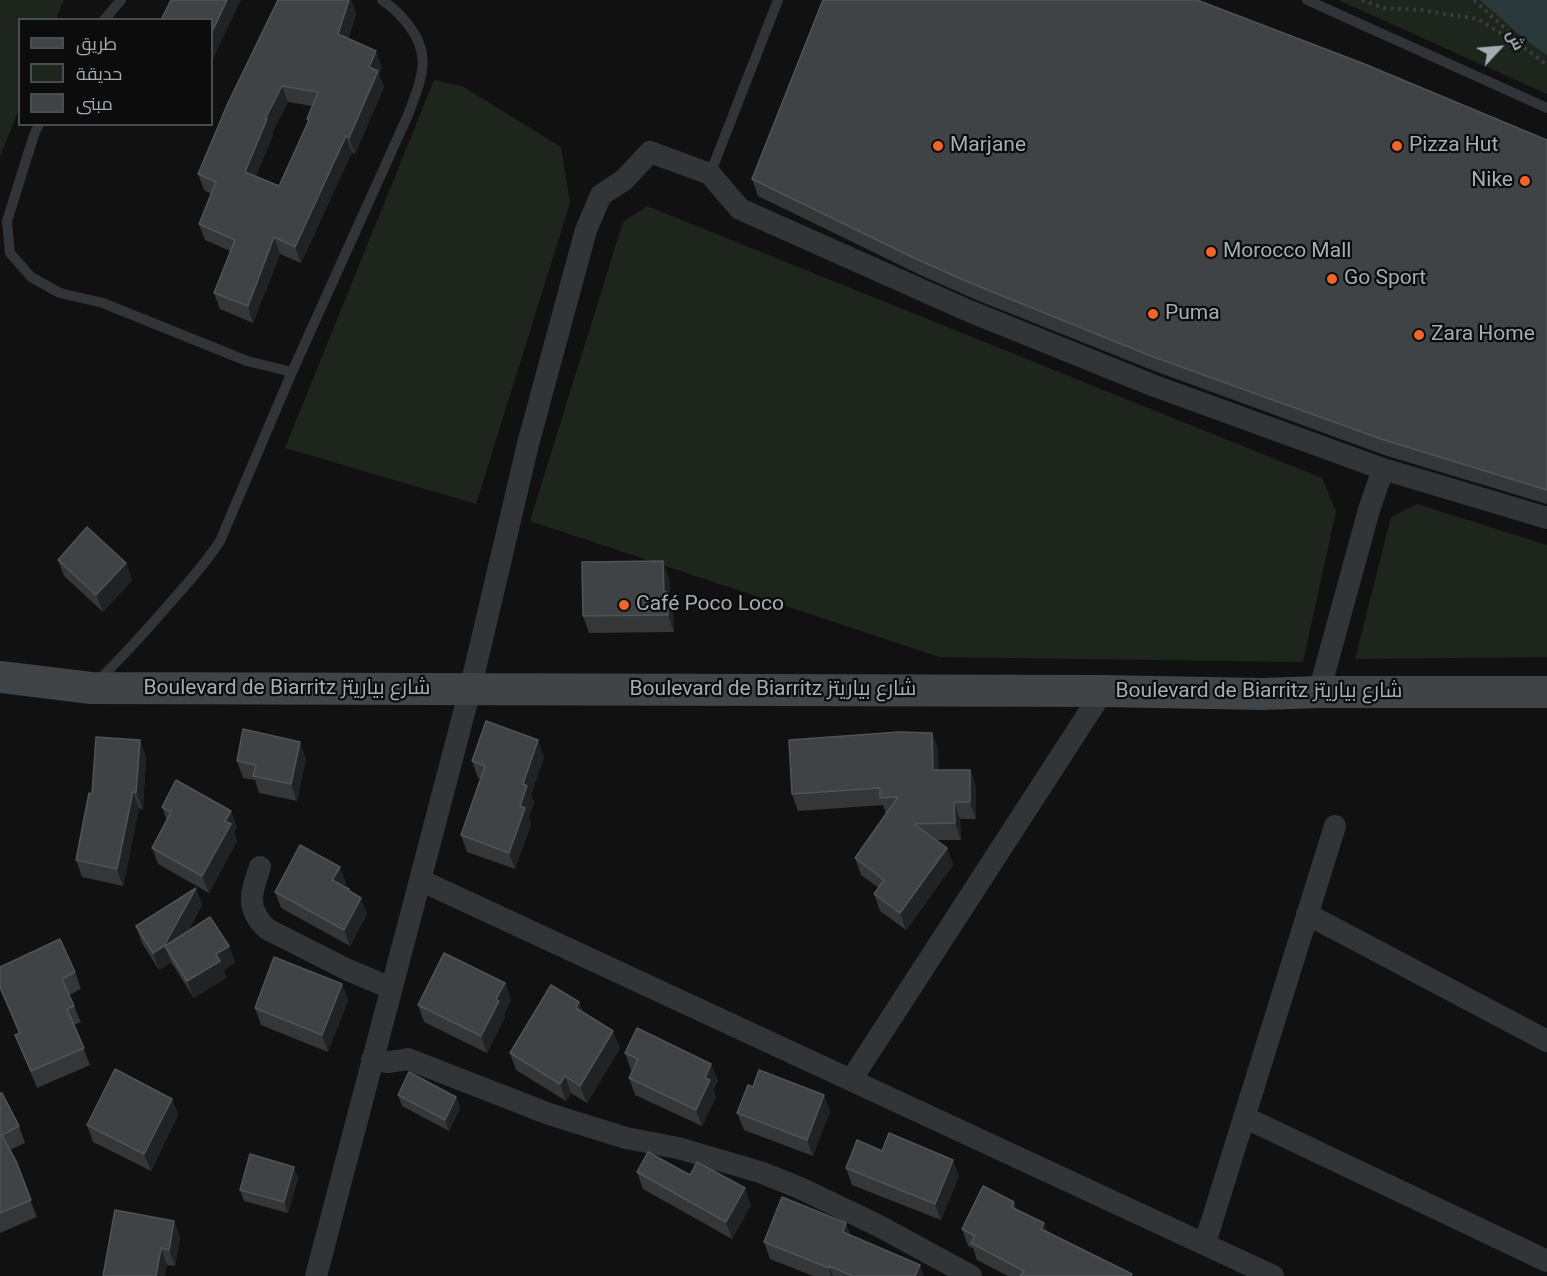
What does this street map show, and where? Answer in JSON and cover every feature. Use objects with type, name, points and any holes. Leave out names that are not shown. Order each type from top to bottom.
[{"type":"street","points":[[316,1276],[470,690],[528,444],[592,212],[601,195],[624,180],[650,152],[710,174],[740,209],[969,311],[1152,385],[1383,469],[1547,518]]},
{"type":"street","points":[[1319,692],[1369,510],[1383,469]]},
{"type":"street","name":"Boulevard de Biarritz شارع بياريتز","points":[[0,677],[91,688],[1103,691],[1262,694],[1547,692]]},
{"type":"street","points":[[851,1080],[1103,691]]},
{"type":"street","points":[[1205,1243],[1335,826]]},
{"type":"street","points":[[260,867],[251,900],[258,920],[267,928],[348,970],[391,988]]},
{"type":"street","points":[[420,880],[1273,1276]]},
{"type":"street","points":[[1307,914],[1547,1041]]},
{"type":"street","points":[[379,1033],[397,1044],[408,1059]]},
{"type":"street","points":[[372,1060],[389,1062],[408,1059],[549,1114],[626,1138],[678,1148],[760,1172],[879,1226],[971,1276]]},
{"type":"street","points":[[1244,1117],[1547,1261]]},
{"type":"lane","points":[[106,18],[121,0]]},
{"type":"lane","points":[[91,688],[138,641],[208,559],[220,541],[292,372],[408,115],[422,75],[424,58],[421,45],[412,28],[400,14],[382,0]]},
{"type":"lane","points":[[710,174],[778,0]]},
{"type":"lane","points":[[1306,0],[1547,108]]},
{"type":"lane","points":[[38,126],[7,221],[10,253],[31,277],[60,293],[103,303],[247,361],[292,372]]},
{"type":"path","points":[[1362,0],[1384,8],[1421,10],[1478,19],[1547,65]]},
{"type":"path","points":[[1474,0],[1531,53]]},
{"type":"green space","points":[[0,0],[64,0],[56,18],[18,18],[18,112],[0,157]]},
{"type":"green space","points":[[1338,0],[1547,0],[1547,94]]},
{"type":"green space","points":[[434,80],[462,86],[561,147],[570,203],[476,504],[285,448]]},
{"type":"green space","points":[[647,206],[1322,478],[1336,511],[1303,662],[939,657],[530,521],[623,222]]},
{"type":"green space","points":[[1417,504],[1547,545],[1547,657],[1355,659],[1391,517]]},
{"type":"shaded area","points":[[1480,0],[1547,0],[1547,55],[1524,39]]},
{"type":"building","points":[[171,0],[227,0],[213,30],[213,18],[162,18]]},
{"type":"building","points":[[278,0],[349,0],[338,34],[376,51],[369,67],[378,71],[349,138],[346,136],[295,247],[274,237],[248,306],[214,293],[235,240],[199,224],[216,182],[198,174],[228,103]],"holes":[[[282,86],[318,92],[307,119],[309,120],[279,186],[245,172],[267,119],[265,119]]]},
{"type":"building","name":"Morocco Mall","points":[[823,0],[1197,0],[1362,63],[1547,140],[1547,490],[1381,439],[1151,356],[968,282],[752,179]]},
{"type":"building","points":[[87,527],[126,563],[96,595],[58,560]]},
{"type":"building","points":[[663,561],[664,592],[667,592],[668,615],[583,616],[582,562]]},
{"type":"building","points":[[486,721],[538,740],[523,784],[527,786],[520,806],[525,808],[509,853],[461,835],[485,766],[472,761]]},
{"type":"building","points":[[243,729],[300,742],[291,784],[253,776],[256,765],[237,761]]},
{"type":"building","points":[[899,732],[932,733],[933,770],[970,770],[970,802],[954,802],[955,823],[914,824],[947,848],[900,913],[874,894],[884,880],[855,858],[898,797],[880,798],[880,788],[792,794],[789,740]]},
{"type":"building","points":[[96,737],[140,740],[136,793],[133,791],[117,869],[76,860],[89,793],[92,794]]},
{"type":"building","points":[[176,780],[231,811],[225,821],[231,824],[202,876],[152,848],[171,812],[162,807]]},
{"type":"building","points":[[300,845],[340,867],[332,880],[361,898],[344,930],[275,892]]},
{"type":"building","points":[[196,888],[164,946],[153,953],[136,926]]},
{"type":"building","points":[[210,917],[229,946],[216,954],[220,961],[187,981],[165,946]]},
{"type":"building","points":[[60,939],[75,972],[62,979],[74,1006],[67,1009],[84,1048],[31,1071],[15,1035],[20,1033],[0,987],[0,967]]},
{"type":"building","points":[[444,953],[505,983],[496,999],[499,1001],[481,1036],[418,1005]]},
{"type":"building","points":[[274,957],[342,984],[322,1035],[255,1008]]},
{"type":"building","points":[[551,985],[579,1002],[576,1008],[613,1031],[580,1086],[565,1076],[560,1084],[510,1053]]},
{"type":"building","points":[[637,1028],[711,1064],[705,1078],[710,1080],[696,1110],[629,1078],[638,1059],[625,1053]]},
{"type":"building","points":[[115,1069],[172,1099],[144,1154],[87,1125]]},
{"type":"building","points":[[759,1070],[824,1095],[807,1140],[737,1113],[748,1085],[753,1087]]},
{"type":"building","points":[[409,1072],[456,1097],[445,1120],[398,1095]]},
{"type":"building","points":[[0,1093],[19,1126],[2,1135],[16,1161],[31,1200],[0,1213]]},
{"type":"building","points":[[889,1133],[953,1160],[935,1204],[846,1168],[857,1140],[882,1151]]},
{"type":"building","points":[[648,1152],[690,1175],[697,1162],[745,1188],[726,1222],[637,1172]]},
{"type":"building","points":[[250,1154],[294,1167],[284,1202],[240,1190]]},
{"type":"building","points":[[983,1186],[1014,1202],[1011,1207],[1044,1223],[1041,1229],[1132,1274],[1131,1276],[1020,1276],[1024,1271],[971,1243],[975,1236],[962,1229]]},
{"type":"building","points":[[782,1197],[846,1223],[843,1232],[920,1265],[915,1276],[853,1276],[764,1242]]},
{"type":"building","points":[[115,1210],[174,1221],[169,1250],[161,1248],[156,1276],[103,1276]]},
{"type":"place","name":"Marjane","points":[[938,146]]},
{"type":"place","name":"Pizza Hut","points":[[1397,146]]},
{"type":"place","name":"Nike","points":[[1525,181]]},
{"type":"place","name":"Morocco Mall","points":[[1211,252]]},
{"type":"place","name":"Go Sport","points":[[1332,279]]},
{"type":"place","name":"Puma","points":[[1153,314]]},
{"type":"place","name":"Zara Home","points":[[1419,335]]},
{"type":"place","name":"Café Poco Loco","points":[[624,605]]}]
